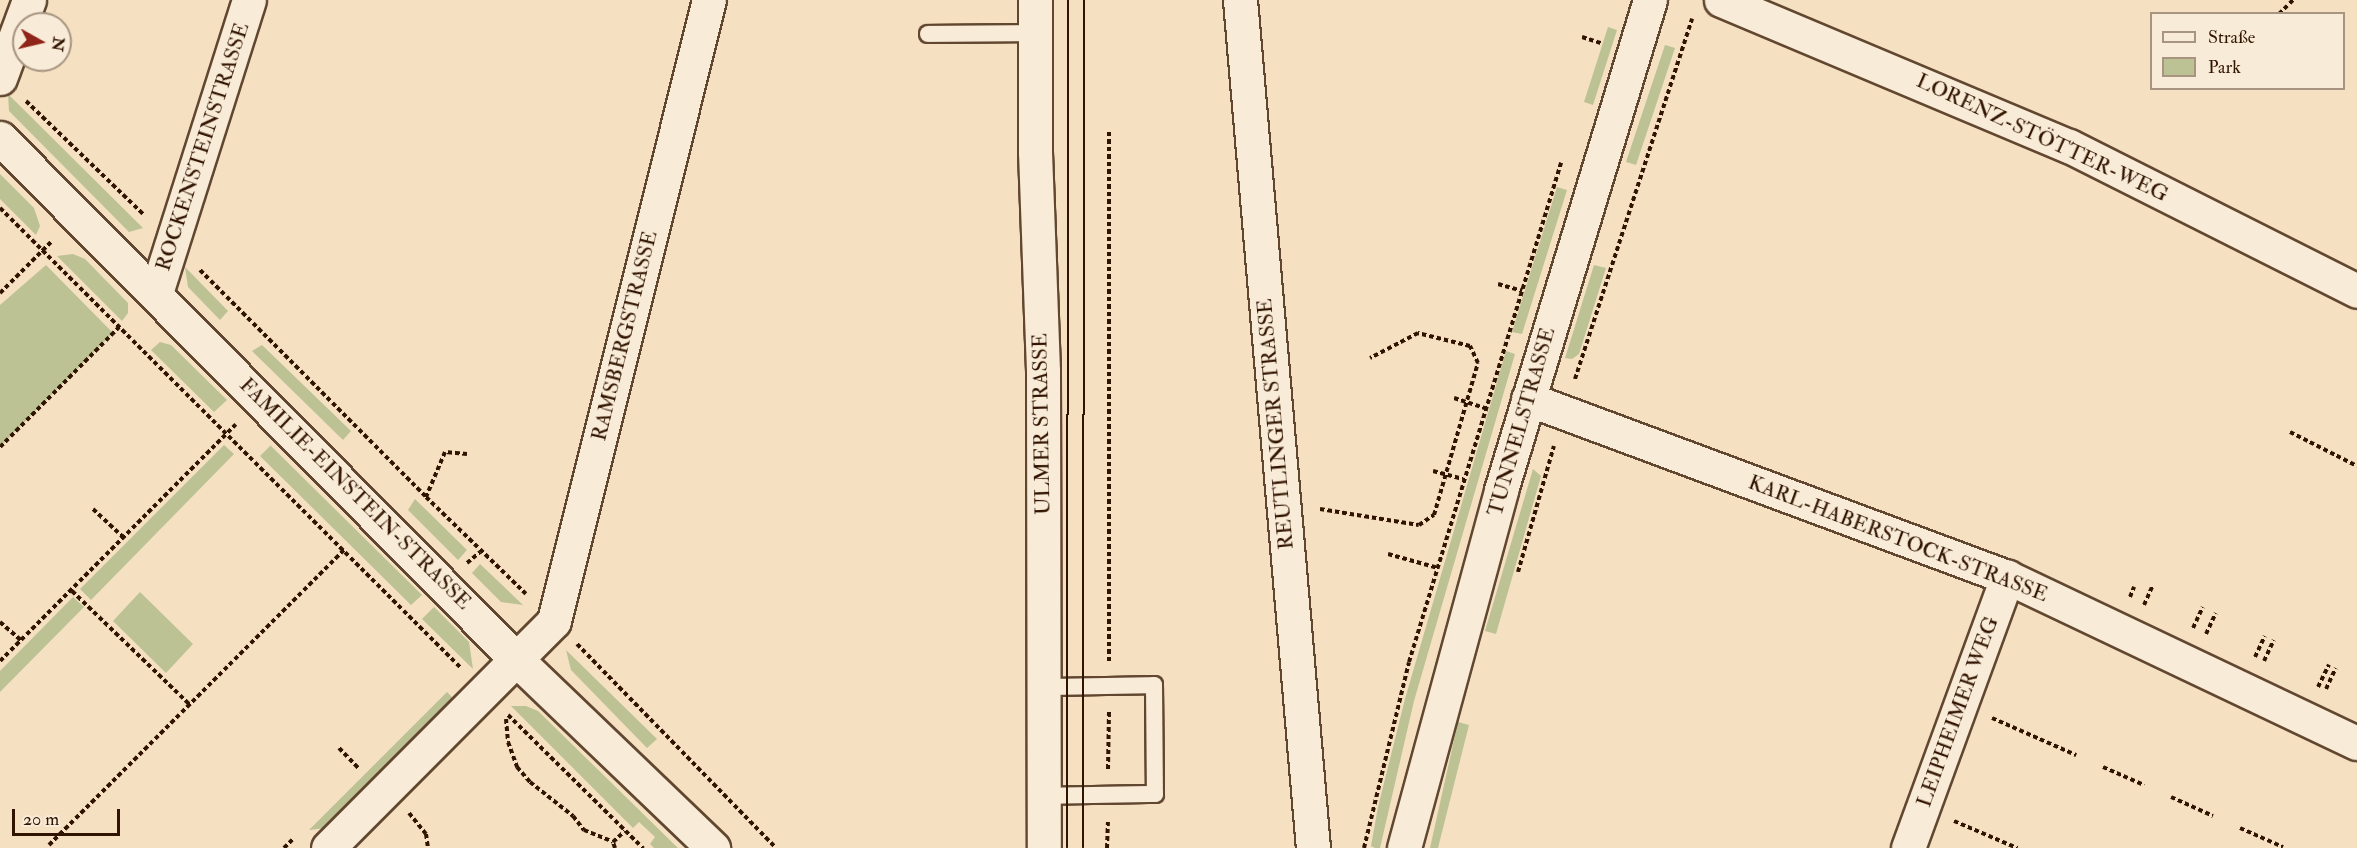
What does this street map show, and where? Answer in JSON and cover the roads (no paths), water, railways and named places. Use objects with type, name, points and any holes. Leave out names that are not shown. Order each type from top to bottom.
[{"type":"street","points":[[1,77],[29,0]]},
{"type":"street","name":"ROCKENSTEINSTRASSE","points":[[156,293],[249,0]]},
{"type":"street","name":"RAMSBERGSTRASSE","points":[[328,848],[554,621],[566,581],[709,0]]},
{"type":"street","name":"ULMER STRASSE","points":[[1035,0],[1035,152],[1043,371],[1044,848]]},
{"type":"street","name":"REUTLINGER STRASSE","points":[[1240,0],[1313,848]]},
{"type":"street","name":"TUNNELSTRASSE","points":[[1404,848],[1476,578],[1528,399],[1650,0]]},
{"type":"street","name":"LORENZ-STÖTTER-WEG","points":[[1721,0],[2069,146],[2357,291]]},
{"type":"street","name":"FAMILIE-EINSTEIN-STRASSE","points":[[0,138],[517,660],[713,848]]},
{"type":"street","name":"KARL-HABERSTOCK-STRASSE","points":[[1528,399],[2007,577],[2357,743]]},
{"type":"street","name":"LEIPHEIMER WEG","points":[[1908,848],[2007,577]]},
{"type":"lane","points":[[928,34],[1035,33]]},
{"type":"lane","points":[[1044,687],[1154,685],[1155,794],[1044,796]]},
{"type":"tram line","points":[[1067,848],[1068,0]]},
{"type":"tram line","points":[[1083,848],[1084,0]]}]
